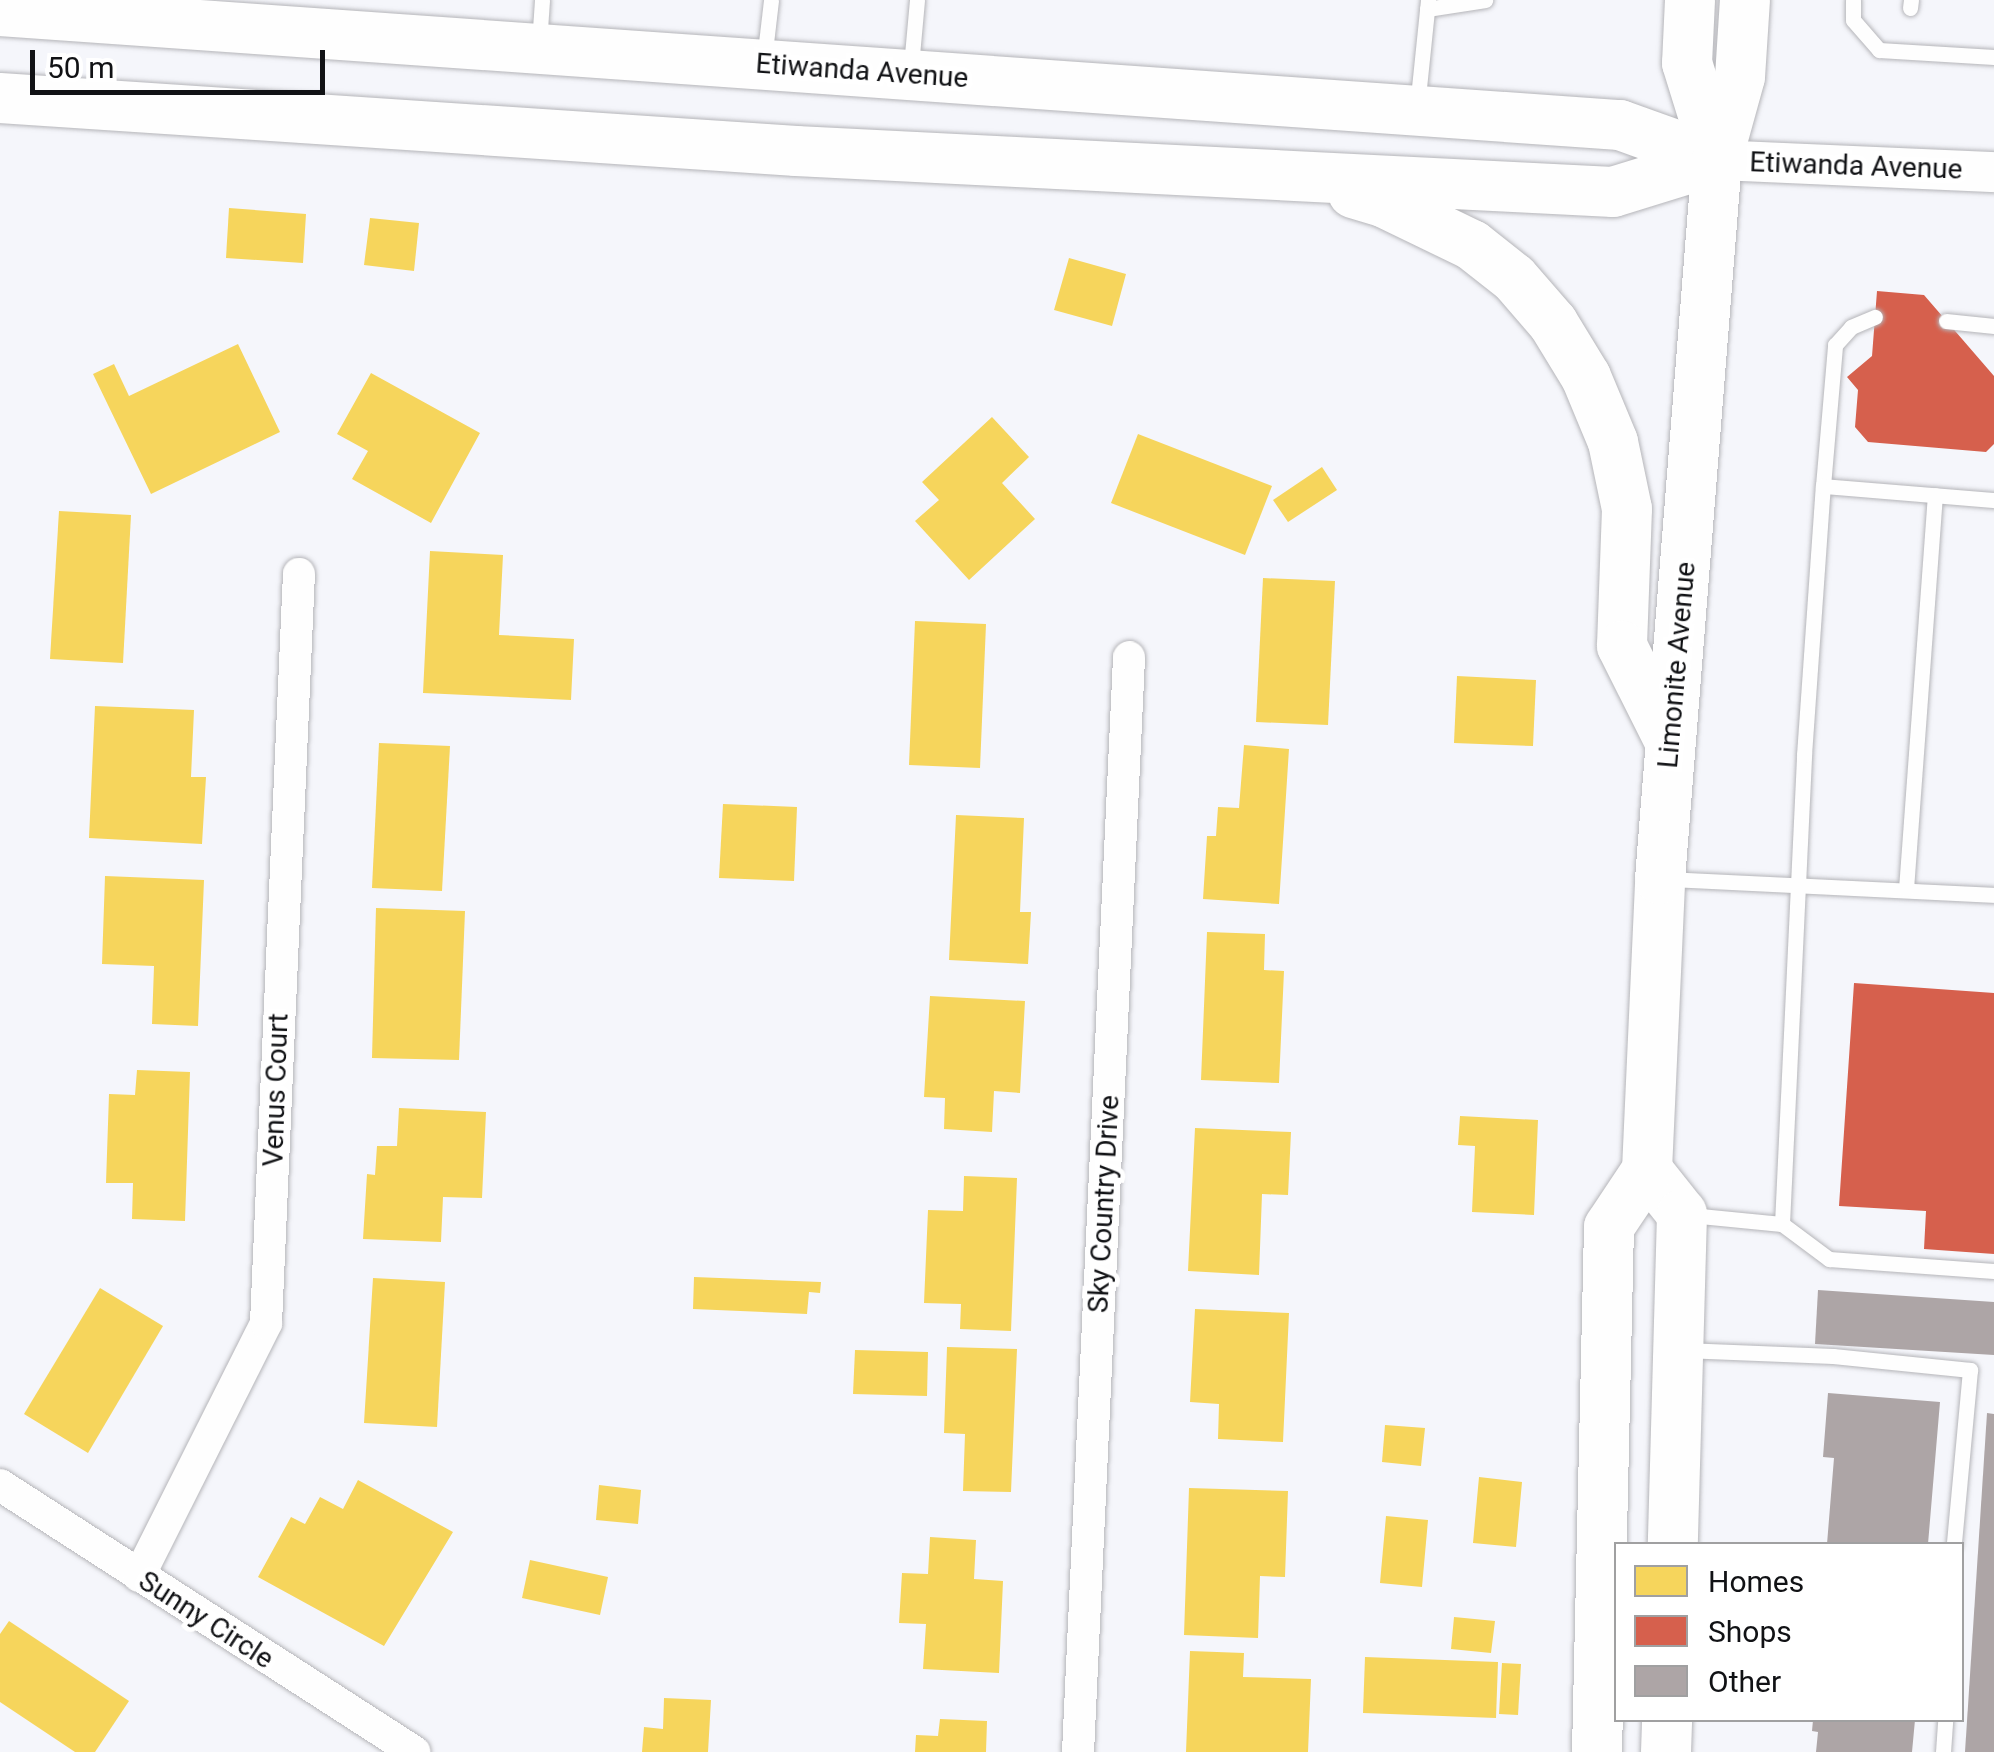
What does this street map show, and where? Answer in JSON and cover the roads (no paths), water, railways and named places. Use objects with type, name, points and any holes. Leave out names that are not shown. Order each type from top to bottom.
[{"type":"main road","name":"Limonite Avenue","points":[[1690,0],[1686,62],[1717,160]]},
{"type":"main road","name":"Limonite Avenue","points":[[1647,1170],[1660,879],[1717,160],[1740,77],[1745,0]]},
{"type":"main road","name":"Etiwanda Avenue","points":[[3,7],[188,18],[540,24],[763,64],[1620,125],[1717,160]]},
{"type":"main road","name":"Etiwanda Avenue","points":[[0,98],[420,129],[1613,192],[1717,160]]},
{"type":"main road","points":[[1291,176],[1385,202],[1472,246],[1514,278],[1553,323],[1586,376],[1614,442],[1627,509],[1622,646],[1670,742]]},
{"type":"main road","points":[[1597,1752],[1609,1228],[1647,1170],[1682,1214],[1673,1542]]},
{"type":"main road","points":[[1666,1752],[1667,1722]]},
{"type":"street","name":"Etiwanda Avenue","points":[[1717,160],[1994,172]]},
{"type":"street","name":"Venus Court","points":[[139,1576],[266,1322],[299,574]]},
{"type":"street","name":"Sky Country Drive","points":[[1078,1752],[1130,657]]},
{"type":"street","name":"Sunny Circle","points":[[0,1485],[414,1752]]},
{"type":"lane","points":[[763,64],[772,0]]},
{"type":"lane","points":[[910,75],[916,0]]},
{"type":"lane","points":[[1417,110],[1428,5],[1485,0]]},
{"type":"lane","points":[[1853,0],[1853,20],[1879,50],[1994,58]]},
{"type":"lane","points":[[1782,1224],[1797,882],[1834,345],[1851,327],[1875,317]]},
{"type":"lane","points":[[1946,321],[1994,326]]},
{"type":"lane","points":[[1823,486],[1994,500]]},
{"type":"lane","points":[[1906,889],[1934,495]]},
{"type":"lane","points":[[1660,879],[1797,882],[1994,896]]},
{"type":"lane","points":[[1682,1214],[1782,1224],[1829,1259],[1994,1270]]},
{"type":"lane","points":[[1680,1350],[1833,1356],[1970,1370],[1954,1542]]},
{"type":"lane","points":[[1942,1752],[1946,1722]]}]
